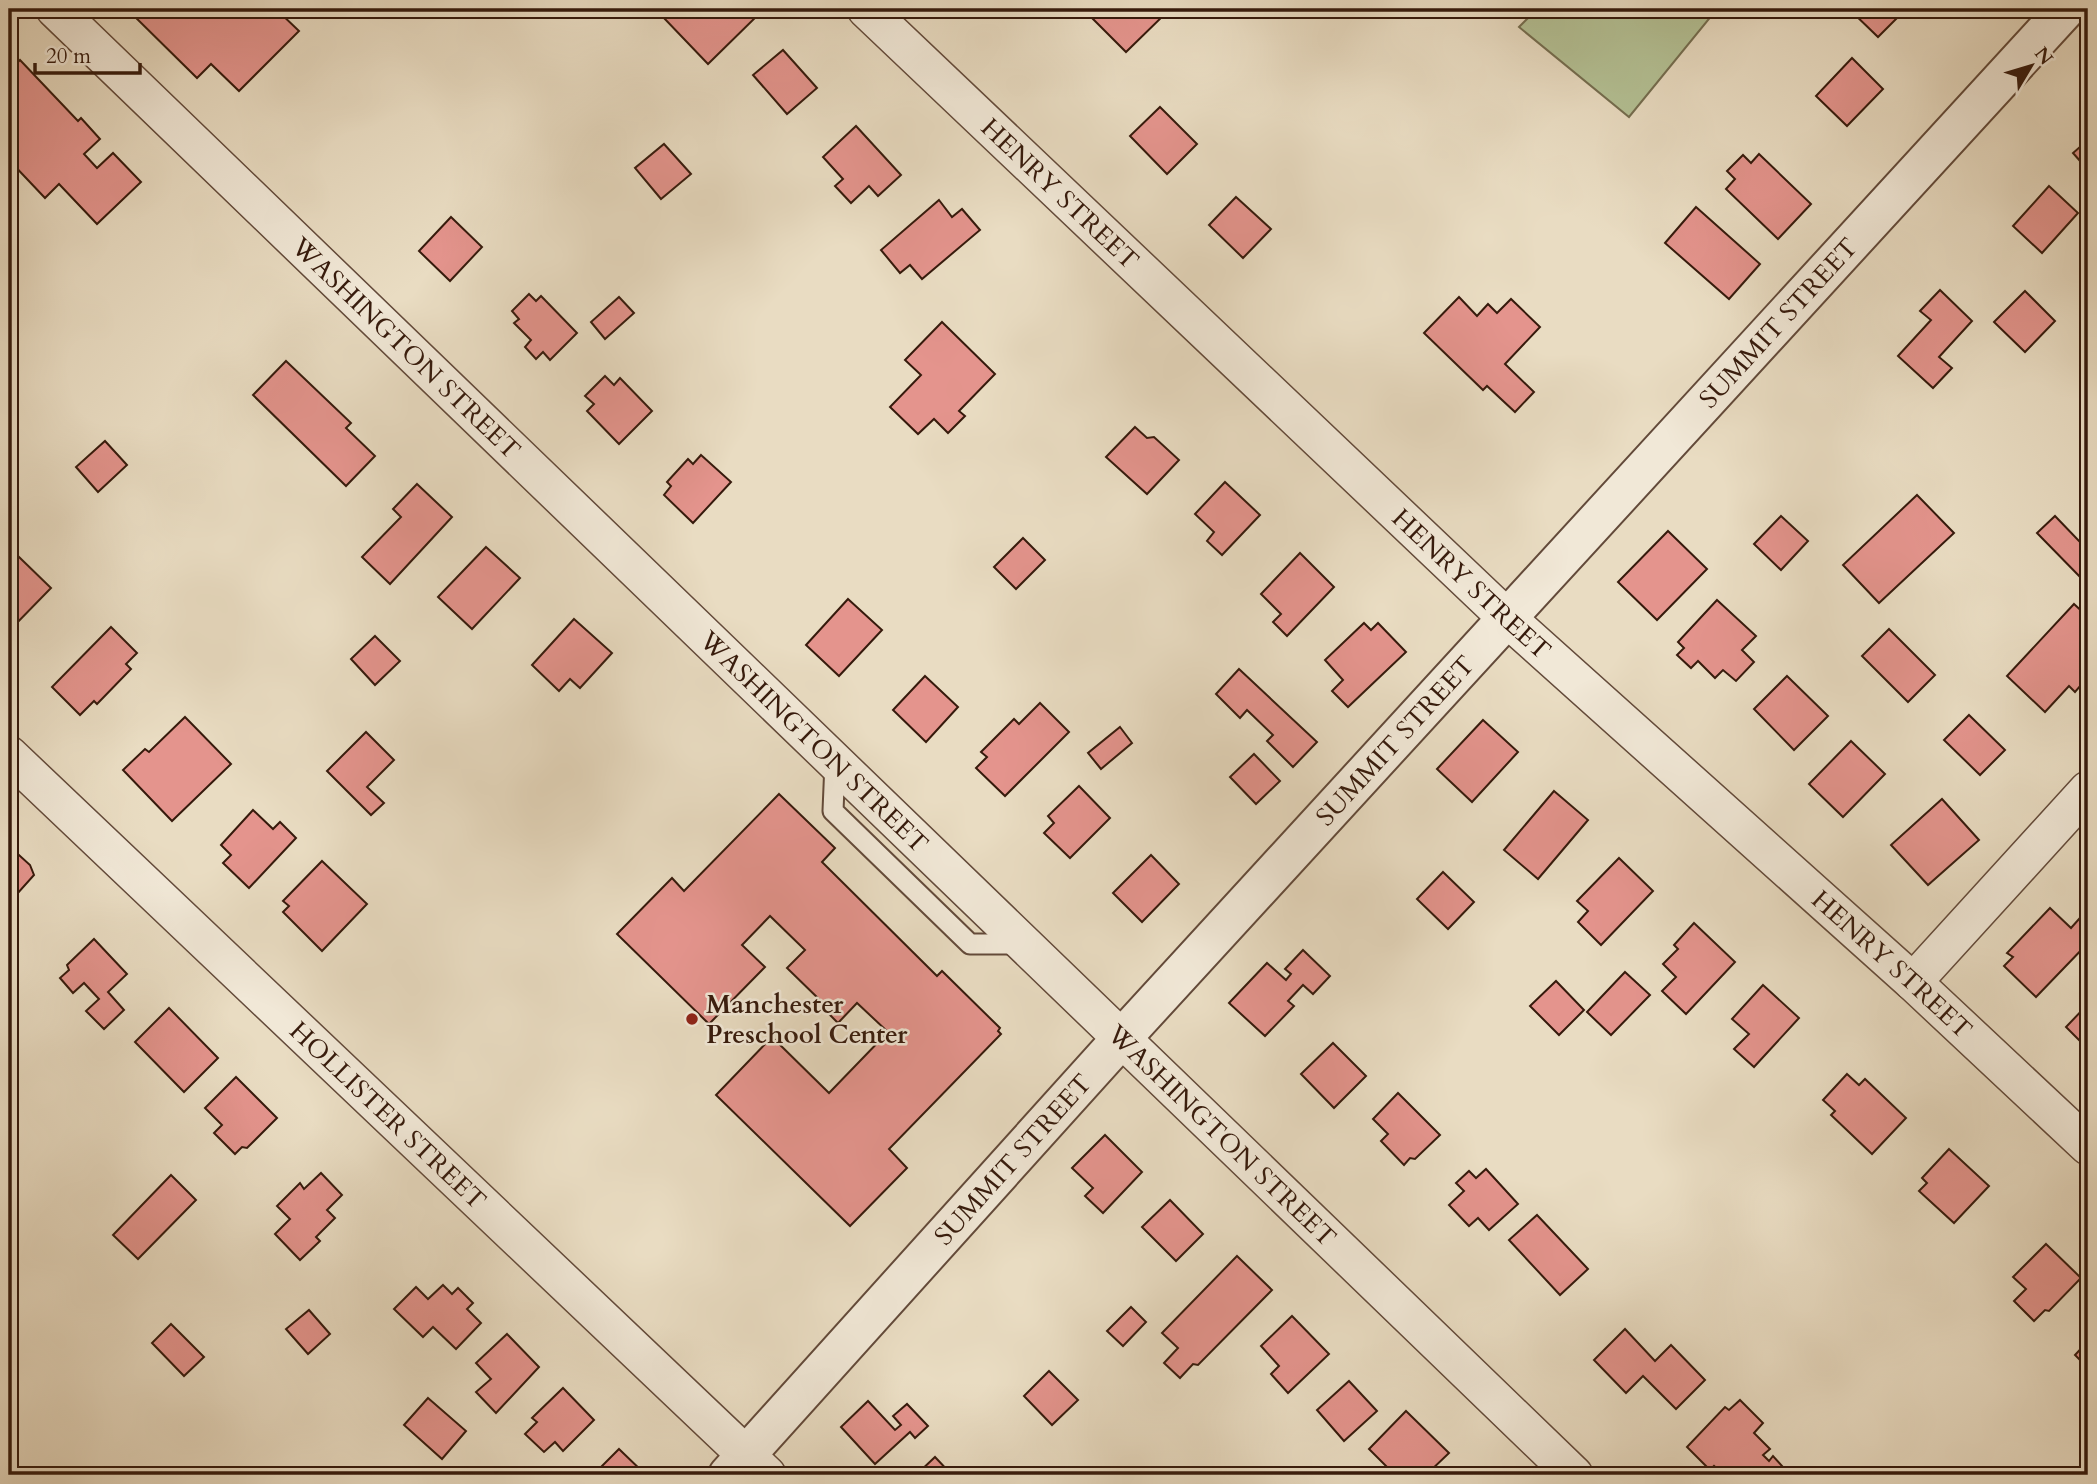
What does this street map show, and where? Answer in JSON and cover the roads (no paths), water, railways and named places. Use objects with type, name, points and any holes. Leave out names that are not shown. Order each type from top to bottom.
[{"type":"street","name":"WASHINGTON STREET","points":[[55,9],[1574,1475]]},
{"type":"street","name":"HENRY STREET","points":[[866,9],[1509,620],[1913,982],[2088,1146]]},
{"type":"street","name":"SUMMIT STREET","points":[[747,1469],[1121,1039],[1509,620],[2066,9]]},
{"type":"street","name":"HOLLISTER STREET","points":[[9,755],[747,1469]]},
{"type":"street","points":[[1913,982],[2088,790]]},
{"type":"place","name":"Manchester Preschool Center","points":[[692,1019]]}]
